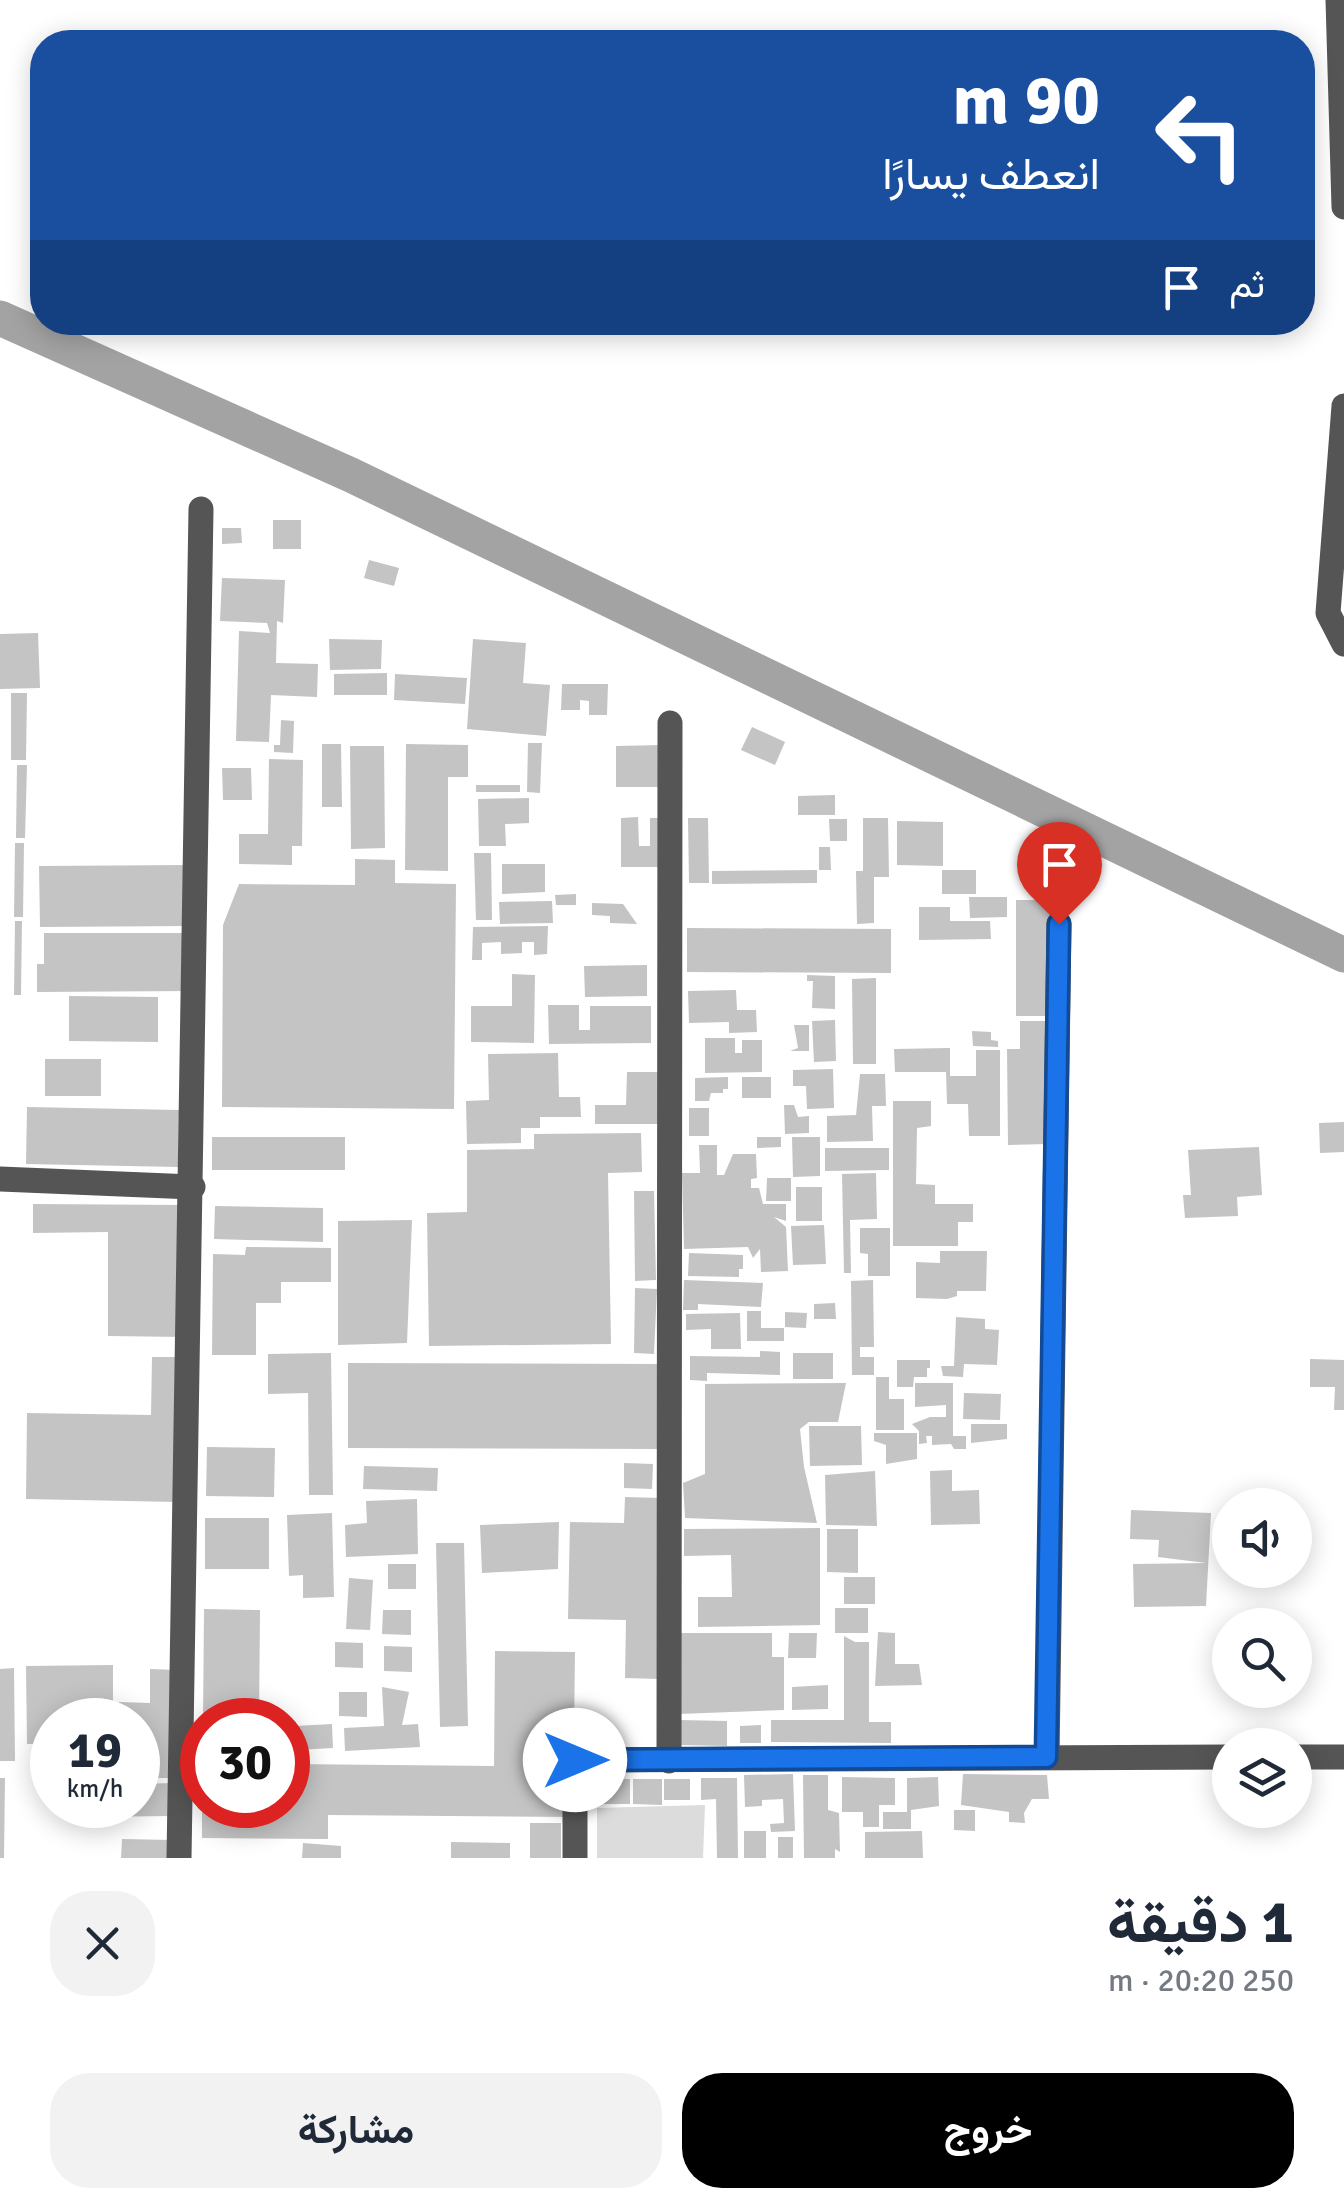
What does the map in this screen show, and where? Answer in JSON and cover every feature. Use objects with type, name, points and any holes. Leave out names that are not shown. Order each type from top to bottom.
[{"type":"street","points":[[1338,0],[1344,208]]},
{"type":"street","points":[[1344,406],[1328,613],[1344,644]]},
{"type":"street","points":[[179,1858],[193,1187],[201,509]]},
{"type":"street","points":[[670,723],[670,1761]]},
{"type":"street","points":[[1046,1757],[1059,924]]},
{"type":"street","points":[[0,1180],[193,1187]]},
{"type":"street","points":[[575,1858],[575,1760],[1212,1757]]},
{"type":"street","points":[[1312,1757],[1344,1757]]},
{"type":"shaded area","points":[[705,1805],[703,1858],[597,1858],[597,1808]]},
{"type":"building","points":[[273,520],[301,520],[301,549],[273,549]]},
{"type":"building","points":[[222,528],[241,528],[242,543],[222,544]]},
{"type":"building","points":[[369,560],[399,568],[394,586],[364,578]]},
{"type":"building","points":[[222,578],[285,580],[283,623],[277,621],[276,663],[318,664],[317,697],[271,695],[269,742],[236,741],[239,631],[270,633],[267,623],[220,621]]},
{"type":"building","points":[[38,633],[40,688],[0,689],[0,634]]},
{"type":"building","points":[[329,639],[382,640],[381,669],[330,670]]},
{"type":"building","points":[[473,639],[526,643],[523,683],[550,685],[546,736],[467,729]]},
{"type":"building","points":[[387,673],[387,695],[334,695],[334,674]]},
{"type":"building","points":[[395,674],[467,678],[465,704],[394,700]]},
{"type":"building","points":[[562,684],[608,684],[607,715],[589,715],[589,701],[580,700],[580,710],[561,710]]},
{"type":"building","points":[[11,693],[27,693],[26,760],[11,760]]},
{"type":"building","points":[[281,720],[294,721],[293,753],[274,752],[274,745],[280,745]]},
{"type":"building","points":[[752,727],[785,742],[775,765],[741,750]]},
{"type":"building","points":[[528,743],[542,743],[540,793],[527,792]]},
{"type":"building","points":[[322,744],[341,744],[342,807],[322,807]]},
{"type":"building","points":[[406,744],[468,745],[468,777],[448,777],[448,871],[405,870]]},
{"type":"building","points":[[663,745],[664,787],[616,787],[616,746]]},
{"type":"building","points":[[350,746],[384,746],[385,848],[351,849]]},
{"type":"building","points":[[269,759],[303,760],[302,846],[292,846],[292,865],[239,864],[239,834],[268,834]]},
{"type":"building","points":[[17,765],[27,765],[25,838],[16,838]]},
{"type":"building","points":[[222,768],[251,768],[252,800],[223,800]]},
{"type":"building","points":[[476,785],[520,785],[520,792],[476,792]]},
{"type":"building","points":[[835,795],[835,815],[798,815],[798,796]]},
{"type":"building","points":[[529,798],[529,823],[505,824],[506,846],[479,846],[478,799]]},
{"type":"building","points":[[638,817],[639,846],[650,846],[650,818],[677,818],[665,867],[621,867],[621,818]]},
{"type":"building","points":[[688,818],[708,818],[709,883],[689,883]]},
{"type":"building","points":[[863,818],[888,818],[889,877],[874,877],[874,923],[857,924],[856,871],[863,871]]},
{"type":"building","points":[[829,819],[847,819],[847,841],[830,841]]},
{"type":"building","points":[[897,821],[943,822],[943,866],[897,865]]},
{"type":"building","points":[[15,843],[24,843],[23,917],[14,917]]},
{"type":"building","points":[[819,847],[830,847],[831,870],[819,870]]},
{"type":"building","points":[[474,853],[491,853],[492,920],[476,920]]},
{"type":"building","points":[[355,859],[395,860],[395,883],[456,884],[454,1109],[222,1107],[223,925],[239,884],[355,885]]},
{"type":"building","points":[[502,864],[545,864],[545,892],[502,894]]},
{"type":"building","points":[[187,865],[188,926],[40,927],[39,866]]},
{"type":"building","points":[[817,870],[817,883],[712,884],[712,871]]},
{"type":"building","points":[[942,870],[976,870],[976,894],[942,894]]},
{"type":"building","points":[[576,894],[576,905],[556,905],[555,895]]},
{"type":"building","points":[[969,897],[1007,897],[1007,917],[970,918]]},
{"type":"building","points":[[1016,900],[1050,900],[1050,1016],[1016,1016]]},
{"type":"building","points":[[552,901],[553,923],[500,924],[499,902]]},
{"type":"building","points":[[592,903],[623,904],[637,924],[610,923],[610,916],[592,915]]},
{"type":"building","points":[[919,907],[950,907],[950,921],[990,921],[991,939],[919,940]]},
{"type":"building","points":[[15,921],[22,921],[21,995],[14,995]]},
{"type":"building","points":[[548,926],[547,954],[534,955],[534,942],[522,942],[522,953],[501,954],[501,942],[482,943],[482,960],[472,960],[473,927]]},
{"type":"building","points":[[687,928],[891,929],[891,973],[687,972]]},
{"type":"building","points":[[44,933],[188,933],[189,991],[37,992],[37,964],[44,964]]},
{"type":"building","points":[[647,965],[647,996],[585,997],[584,966]]},
{"type":"building","points":[[512,974],[535,975],[534,1043],[471,1042],[471,1006],[512,1006]]},
{"type":"building","points":[[807,975],[835,976],[835,1009],[812,1008],[813,981],[807,981]]},
{"type":"building","points":[[876,978],[876,1064],[853,1064],[852,979]]},
{"type":"building","points":[[736,990],[737,1010],[756,1010],[757,1032],[729,1033],[729,1022],[689,1023],[688,991]]},
{"type":"building","points":[[69,996],[158,997],[158,1042],[69,1041]]},
{"type":"building","points":[[548,1005],[579,1005],[579,1030],[590,1030],[590,1006],[651,1006],[651,1043],[549,1044]]},
{"type":"building","points":[[835,1020],[836,1061],[814,1062],[812,1021]]},
{"type":"building","points":[[1020,1021],[1047,1021],[1049,1144],[1008,1145],[1007,1049],[1020,1049]]},
{"type":"building","points":[[794,1025],[809,1025],[809,1051],[790,1051],[798,1048]]},
{"type":"building","points":[[972,1031],[991,1032],[991,1040],[998,1041],[998,1047],[973,1046]]},
{"type":"building","points":[[705,1038],[735,1038],[735,1053],[742,1053],[742,1040],[762,1040],[762,1072],[705,1073]]},
{"type":"building","points":[[950,1048],[950,1076],[976,1076],[976,1050],[1000,1050],[1000,1136],[969,1136],[968,1104],[947,1104],[946,1072],[895,1072],[894,1049]]},
{"type":"building","points":[[558,1053],[559,1097],[580,1097],[581,1117],[540,1117],[540,1128],[521,1128],[521,1143],[467,1144],[466,1101],[489,1100],[488,1054]]},
{"type":"building","points":[[45,1059],[101,1059],[101,1096],[45,1096]]},
{"type":"building","points":[[833,1069],[834,1108],[807,1109],[806,1086],[793,1086],[793,1070]]},
{"type":"building","points":[[627,1072],[661,1072],[661,1124],[595,1124],[595,1105],[626,1105]]},
{"type":"building","points":[[860,1074],[885,1074],[886,1106],[872,1106],[873,1141],[827,1142],[827,1116],[856,1115]]},
{"type":"building","points":[[728,1077],[728,1089],[723,1089],[723,1093],[711,1093],[709,1101],[695,1101],[695,1078]]},
{"type":"building","points":[[742,1077],[771,1077],[771,1098],[742,1098]]},
{"type":"building","points":[[893,1101],[931,1101],[931,1126],[917,1128],[916,1184],[935,1185],[935,1204],[973,1204],[973,1222],[958,1222],[958,1246],[893,1246]]},
{"type":"building","points":[[784,1105],[794,1105],[798,1117],[809,1116],[809,1133],[785,1134]]},
{"type":"building","points":[[27,1107],[179,1110],[178,1167],[26,1164]]},
{"type":"building","points":[[689,1108],[709,1108],[709,1136],[689,1136]]},
{"type":"building","points":[[1344,1122],[1344,1152],[1320,1153],[1319,1123]]},
{"type":"building","points":[[641,1133],[642,1172],[608,1173],[611,1344],[429,1346],[427,1213],[467,1212],[467,1150],[534,1149],[534,1134]]},
{"type":"building","points":[[212,1137],[345,1137],[345,1170],[212,1170]]},
{"type":"building","points":[[757,1137],[781,1137],[781,1147],[757,1148]]},
{"type":"building","points":[[792,1137],[820,1137],[820,1176],[793,1177]]},
{"type":"building","points":[[699,1145],[717,1145],[717,1175],[724,1175],[733,1154],[756,1154],[757,1178],[751,1179],[751,1188],[759,1188],[763,1204],[786,1204],[786,1221],[774,1217],[786,1227],[788,1271],[761,1272],[760,1249],[753,1258],[748,1247],[684,1249],[682,1173],[700,1173]]},
{"type":"building","points":[[1259,1147],[1262,1195],[1237,1197],[1238,1216],[1185,1218],[1183,1195],[1191,1195],[1188,1150]]},
{"type":"building","points":[[825,1148],[889,1148],[889,1170],[825,1171]]},
{"type":"building","points":[[876,1173],[877,1219],[850,1220],[851,1273],[844,1273],[842,1174]]},
{"type":"building","points":[[767,1178],[791,1178],[791,1201],[766,1201]]},
{"type":"building","points":[[796,1187],[822,1187],[822,1221],[796,1221]]},
{"type":"building","points":[[634,1191],[654,1191],[656,1280],[635,1281]]},
{"type":"building","points":[[33,1204],[184,1205],[184,1337],[108,1336],[108,1232],[33,1233]]},
{"type":"building","points":[[215,1206],[323,1208],[323,1242],[214,1239]]},
{"type":"building","points":[[412,1220],[407,1343],[338,1345],[338,1221]]},
{"type":"building","points":[[824,1225],[826,1264],[793,1265],[791,1226]]},
{"type":"building","points":[[860,1228],[890,1228],[890,1276],[868,1276],[868,1254],[860,1253]]},
{"type":"building","points":[[246,1247],[331,1248],[331,1282],[281,1282],[281,1303],[256,1303],[256,1355],[212,1355],[213,1254],[245,1255]]},
{"type":"building","points":[[940,1251],[987,1251],[986,1291],[957,1291],[957,1296],[947,1299],[916,1298],[916,1262],[940,1263]]},
{"type":"building","points":[[689,1253],[743,1255],[743,1269],[739,1269],[739,1277],[688,1276]]},
{"type":"building","points":[[684,1280],[763,1283],[761,1307],[698,1304],[698,1310],[683,1310]]},
{"type":"building","points":[[873,1280],[874,1347],[860,1347],[860,1357],[874,1357],[874,1375],[852,1375],[851,1281]]},
{"type":"building","points":[[635,1288],[657,1289],[654,1354],[634,1353]]},
{"type":"building","points":[[835,1303],[836,1319],[814,1319],[814,1304]]},
{"type":"building","points":[[747,1311],[761,1311],[761,1328],[784,1328],[784,1341],[747,1341]]},
{"type":"building","points":[[785,1312],[807,1313],[806,1328],[785,1327]]},
{"type":"building","points":[[740,1313],[741,1349],[711,1349],[711,1329],[686,1330],[686,1314]]},
{"type":"building","points":[[956,1317],[985,1319],[985,1329],[999,1330],[997,1365],[964,1364],[963,1377],[943,1376],[941,1366],[954,1366]]},
{"type":"building","points":[[760,1351],[780,1352],[780,1375],[707,1373],[707,1381],[690,1380],[690,1356],[760,1357]]},
{"type":"building","points":[[331,1353],[333,1495],[309,1495],[308,1393],[268,1394],[268,1354]]},
{"type":"building","points":[[793,1353],[833,1353],[833,1379],[793,1379]]},
{"type":"building","points":[[152,1357],[181,1357],[177,1502],[26,1499],[27,1413],[151,1415]]},
{"type":"building","points":[[1310,1359],[1344,1360],[1344,1410],[1334,1410],[1335,1387],[1310,1387]]},
{"type":"building","points":[[897,1360],[930,1360],[927,1377],[914,1377],[913,1387],[897,1387]]},
{"type":"building","points":[[348,1363],[662,1364],[662,1449],[348,1448]]},
{"type":"building","points":[[876,1377],[889,1377],[889,1399],[904,1399],[904,1430],[876,1430]]},
{"type":"building","points":[[846,1383],[838,1422],[809,1422],[800,1429],[817,1523],[685,1518],[683,1483],[705,1474],[705,1384]]},
{"type":"building","points":[[915,1383],[953,1383],[953,1436],[966,1436],[966,1449],[954,1449],[951,1444],[932,1445],[932,1436],[926,1436],[927,1443],[919,1444],[919,1431],[912,1424],[930,1417],[946,1417],[946,1405],[915,1407]]},
{"type":"building","points":[[964,1393],[1001,1394],[1000,1420],[963,1419]]},
{"type":"building","points":[[971,1424],[1007,1424],[1007,1439],[971,1443]]},
{"type":"building","points":[[809,1426],[861,1426],[862,1465],[810,1466]]},
{"type":"building","points":[[874,1433],[917,1433],[917,1459],[886,1464],[886,1445],[874,1441]]},
{"type":"building","points":[[207,1447],[275,1448],[274,1497],[206,1496]]},
{"type":"building","points":[[624,1463],[653,1464],[652,1489],[624,1488]]},
{"type":"building","points":[[364,1466],[438,1468],[437,1491],[363,1489]]},
{"type":"building","points":[[952,1470],[952,1491],[979,1490],[980,1524],[931,1525],[930,1471]]},
{"type":"building","points":[[875,1471],[877,1526],[826,1525],[825,1475]]},
{"type":"building","points":[[625,1497],[662,1498],[659,1679],[625,1678],[626,1620],[568,1619],[570,1522],[624,1523]]},
{"type":"building","points":[[417,1499],[418,1554],[346,1557],[345,1525],[367,1523],[366,1501]]},
{"type":"building","points":[[1131,1510],[1211,1513],[1206,1606],[1134,1607],[1133,1564],[1206,1563],[1158,1557],[1159,1540],[1130,1539]]},
{"type":"building","points":[[332,1513],[334,1597],[303,1598],[303,1575],[289,1576],[287,1515]]},
{"type":"building","points":[[205,1518],[269,1518],[269,1569],[205,1569]]},
{"type":"building","points":[[559,1522],[558,1569],[482,1573],[480,1525]]},
{"type":"building","points":[[820,1528],[820,1625],[698,1627],[698,1597],[732,1597],[731,1555],[684,1556],[684,1529]]},
{"type":"building","points":[[827,1529],[858,1529],[858,1573],[827,1572]]},
{"type":"building","points":[[436,1543],[464,1543],[468,1726],[440,1727]]},
{"type":"building","points":[[388,1564],[416,1564],[416,1589],[388,1589]]},
{"type":"building","points":[[844,1577],[875,1577],[875,1604],[844,1604]]},
{"type":"building","points":[[349,1578],[373,1580],[370,1630],[346,1629]]},
{"type":"building","points":[[835,1608],[868,1608],[868,1633],[835,1633]]},
{"type":"building","points":[[204,1609],[260,1610],[259,1698],[203,1698]]},
{"type":"building","points":[[383,1610],[411,1610],[411,1635],[382,1634]]},
{"type":"building","points":[[878,1632],[895,1633],[895,1664],[919,1664],[922,1685],[875,1686]]},
{"type":"building","points":[[680,1633],[772,1633],[772,1657],[784,1657],[784,1710],[679,1714]]},
{"type":"building","points":[[789,1633],[817,1633],[816,1658],[788,1658]]},
{"type":"building","points":[[844,1636],[855,1642],[869,1642],[869,1722],[891,1722],[891,1743],[771,1742],[771,1720],[844,1720]]},
{"type":"building","points":[[335,1642],[363,1643],[363,1668],[335,1667]]},
{"type":"building","points":[[384,1646],[412,1647],[412,1672],[384,1671]]},
{"type":"building","points":[[495,1651],[575,1652],[573,1817],[328,1815],[328,1839],[202,1838],[202,1828],[310,1828],[310,1764],[494,1766]]},
{"type":"building","points":[[113,1665],[113,1698],[30,1698],[27,1744],[26,1666]]},
{"type":"building","points":[[14,1668],[15,1761],[0,1761],[0,1669]]},
{"type":"building","points":[[150,1669],[177,1670],[177,1778],[160,1778],[160,1698],[150,1698]]},
{"type":"building","points":[[828,1685],[828,1709],[792,1710],[792,1687]]},
{"type":"building","points":[[382,1687],[409,1692],[402,1725],[418,1724],[420,1747],[345,1751],[344,1728],[384,1726]]},
{"type":"building","points":[[339,1692],[367,1692],[367,1717],[339,1716]]},
{"type":"building","points":[[679,1720],[727,1721],[727,1746],[679,1745]]},
{"type":"building","points":[[332,1724],[333,1748],[310,1749],[310,1725]]},
{"type":"building","points":[[761,1725],[761,1743],[740,1743],[740,1726]]},
{"type":"building","points":[[793,1774],[795,1831],[771,1832],[770,1824],[784,1823],[783,1799],[762,1800],[762,1806],[745,1807],[744,1775]]},
{"type":"building","points":[[963,1774],[1047,1775],[1049,1799],[1032,1799],[1024,1813],[1025,1823],[1009,1822],[1009,1812],[961,1805]]},
{"type":"building","points":[[803,1775],[828,1775],[828,1810],[839,1813],[840,1852],[835,1849],[835,1858],[804,1858]]},
{"type":"building","points":[[842,1777],[895,1778],[895,1805],[879,1805],[879,1827],[863,1827],[863,1812],[842,1812]]},
{"type":"building","points":[[938,1777],[939,1806],[911,1810],[911,1829],[883,1829],[883,1812],[907,1812],[907,1778]]},
{"type":"building","points":[[0,1778],[5,1778],[4,1858],[0,1858]]},
{"type":"building","points":[[701,1778],[737,1778],[738,1858],[717,1858],[716,1799],[701,1800]]},
{"type":"building","points":[[590,1779],[630,1779],[630,1804],[590,1804]]},
{"type":"building","points":[[633,1779],[662,1779],[662,1805],[633,1804]]},
{"type":"building","points":[[664,1779],[690,1779],[690,1800],[664,1800]]},
{"type":"building","points":[[160,1783],[172,1783],[173,1816],[160,1816]]},
{"type":"building","points":[[954,1810],[975,1810],[975,1831],[954,1830]]},
{"type":"building","points":[[530,1823],[561,1823],[561,1858],[530,1858]]},
{"type":"building","points":[[744,1831],[766,1831],[766,1858],[744,1858]]},
{"type":"building","points":[[922,1831],[923,1858],[865,1858],[865,1832]]},
{"type":"building","points":[[778,1837],[793,1837],[793,1858],[778,1858]]},
{"type":"building","points":[[122,1839],[173,1840],[173,1858],[121,1858]]},
{"type":"building","points":[[451,1842],[510,1843],[510,1858],[451,1858]]},
{"type":"building","points":[[303,1843],[341,1846],[341,1858],[302,1858]]},
{"type":"waterway","points":[[0,318],[30,331]]},
{"type":"waterway","points":[[38,335],[351,475],[1344,955]]},
{"type":"route","points":[[575,1760],[1046,1757],[1059,924]]}]
